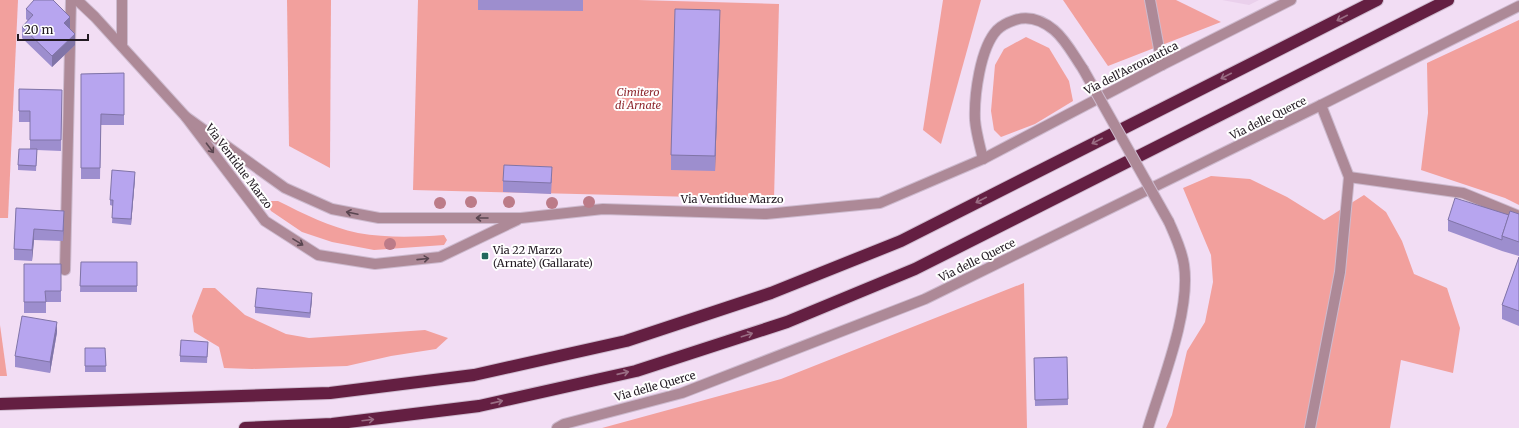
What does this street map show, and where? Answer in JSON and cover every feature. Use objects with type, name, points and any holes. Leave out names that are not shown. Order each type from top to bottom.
[{"type":"highway","points":[[0,404],[330,393],[474,375],[626,341],[771,293],[901,241],[1376,0]]},
{"type":"highway","points":[[245,428],[332,424],[479,406],[636,371],[787,322],[915,269],[1448,0]]},
{"type":"street","points":[[66,270],[71,0]]},
{"type":"street","name":"Via Ventidue Marzo","points":[[77,0],[122,46],[186,117],[265,221],[318,255],[375,264],[440,257],[521,218]]},
{"type":"street","points":[[122,0],[122,46]]},
{"type":"street","points":[[1150,0],[1162,65]]},
{"type":"street","name":"Via dell'Aeronautica","points":[[983,159],[1162,65],[1291,0]]},
{"type":"street","points":[[1322,106],[1519,6]]},
{"type":"street","points":[[983,159],[975,121],[976,100],[984,55],[990,39],[997,29],[1007,22],[1019,18],[1033,18],[1044,23],[1055,31],[1064,41],[1083,69],[1169,222],[1178,244],[1184,265],[1185,287],[1183,310],[1148,428]]},
{"type":"street","name":"Via delle Querce","points":[[557,428],[564,424],[682,393],[925,299],[1322,106],[1349,177],[1340,272],[1310,428]]},
{"type":"street","name":"Via Ventidue Marzo","points":[[186,117],[285,188],[332,208],[379,218],[521,218],[603,209],[766,214],[880,203],[983,159]]},
{"type":"street","points":[[1349,177],[1463,193],[1519,216]]},
{"type":"shaded area","points":[[1222,0],[1259,0],[1249,5]]},
{"type":"green space","points":[[0,0],[18,0],[8,218],[0,218]]},
{"type":"green space","points":[[287,0],[331,0],[330,168],[289,146]]},
{"type":"green space","name":"Cimitero di Arnate","points":[[418,0],[638,0],[779,4],[774,199],[413,190]]},
{"type":"green space","points":[[943,0],[981,0],[941,144],[923,130]]},
{"type":"green space","points":[[1063,0],[1176,0],[1221,22],[1108,66]]},
{"type":"green space","points":[[1519,20],[1519,205],[1505,198],[1421,170],[1428,113],[1427,63]]},
{"type":"green space","points":[[1026,37],[1049,48],[1069,81],[1073,101],[1035,124],[1001,137],[994,130],[991,111],[995,65],[1004,49]]},
{"type":"green space","points":[[1211,176],[1250,179],[1287,197],[1324,220],[1364,195],[1386,212],[1402,241],[1414,274],[1447,288],[1460,328],[1453,373],[1401,360],[1390,428],[1166,428],[1172,415],[1187,351],[1205,322],[1213,282],[1211,255],[1183,188]]},
{"type":"green space","points":[[271,201],[278,201],[327,224],[358,233],[401,237],[444,235],[447,240],[444,245],[374,250],[332,242],[302,232],[271,211],[268,205]]},
{"type":"green space","points":[[1024,283],[1027,428],[602,428],[781,379]]},
{"type":"green space","points":[[203,288],[215,288],[245,315],[286,334],[309,338],[425,330],[448,338],[436,349],[391,356],[347,366],[252,369],[224,368],[219,347],[194,332],[192,316]]},
{"type":"green space","points":[[0,325],[7,376],[0,376]]},
{"type":"building","points":[[34,0],[53,0],[70,17],[64,23],[75,34],[52,56],[22,27],[33,15],[26,9]]},
{"type":"building","points":[[675,9],[720,10],[715,156],[671,155]]},
{"type":"building","points":[[124,73],[124,115],[101,114],[100,168],[81,168],[81,74]]},
{"type":"building","points":[[19,89],[62,90],[61,140],[30,140],[30,111],[19,111]]},
{"type":"building","points":[[19,149],[37,149],[36,166],[18,165]]},
{"type":"building","points":[[504,165],[552,167],[551,183],[503,181]]},
{"type":"building","points":[[112,170],[135,172],[131,219],[112,218],[113,200],[110,200]]},
{"type":"building","points":[[1455,198],[1509,215],[1502,240],[1448,220]]},
{"type":"building","points":[[16,208],[64,211],[63,231],[34,229],[32,250],[14,249]]},
{"type":"building","points":[[1510,211],[1519,214],[1519,242],[1502,236]]},
{"type":"building","points":[[1519,257],[1519,311],[1502,305]]},
{"type":"building","points":[[81,262],[137,262],[137,286],[80,286]]},
{"type":"building","points":[[24,264],[61,264],[61,291],[45,291],[46,302],[24,302]]},
{"type":"building","points":[[257,288],[312,293],[310,313],[255,307]]},
{"type":"building","points":[[22,316],[57,322],[50,362],[15,356]]},
{"type":"building","points":[[181,340],[208,342],[207,357],[180,356]]},
{"type":"building","points":[[85,348],[105,348],[106,366],[85,366]]},
{"type":"building","points":[[1067,357],[1068,399],[1035,400],[1034,358]]},
{"type":"place","name":"Via 22 Marzo (Arnate) (Gallarate)","points":[[485,256]]}]
